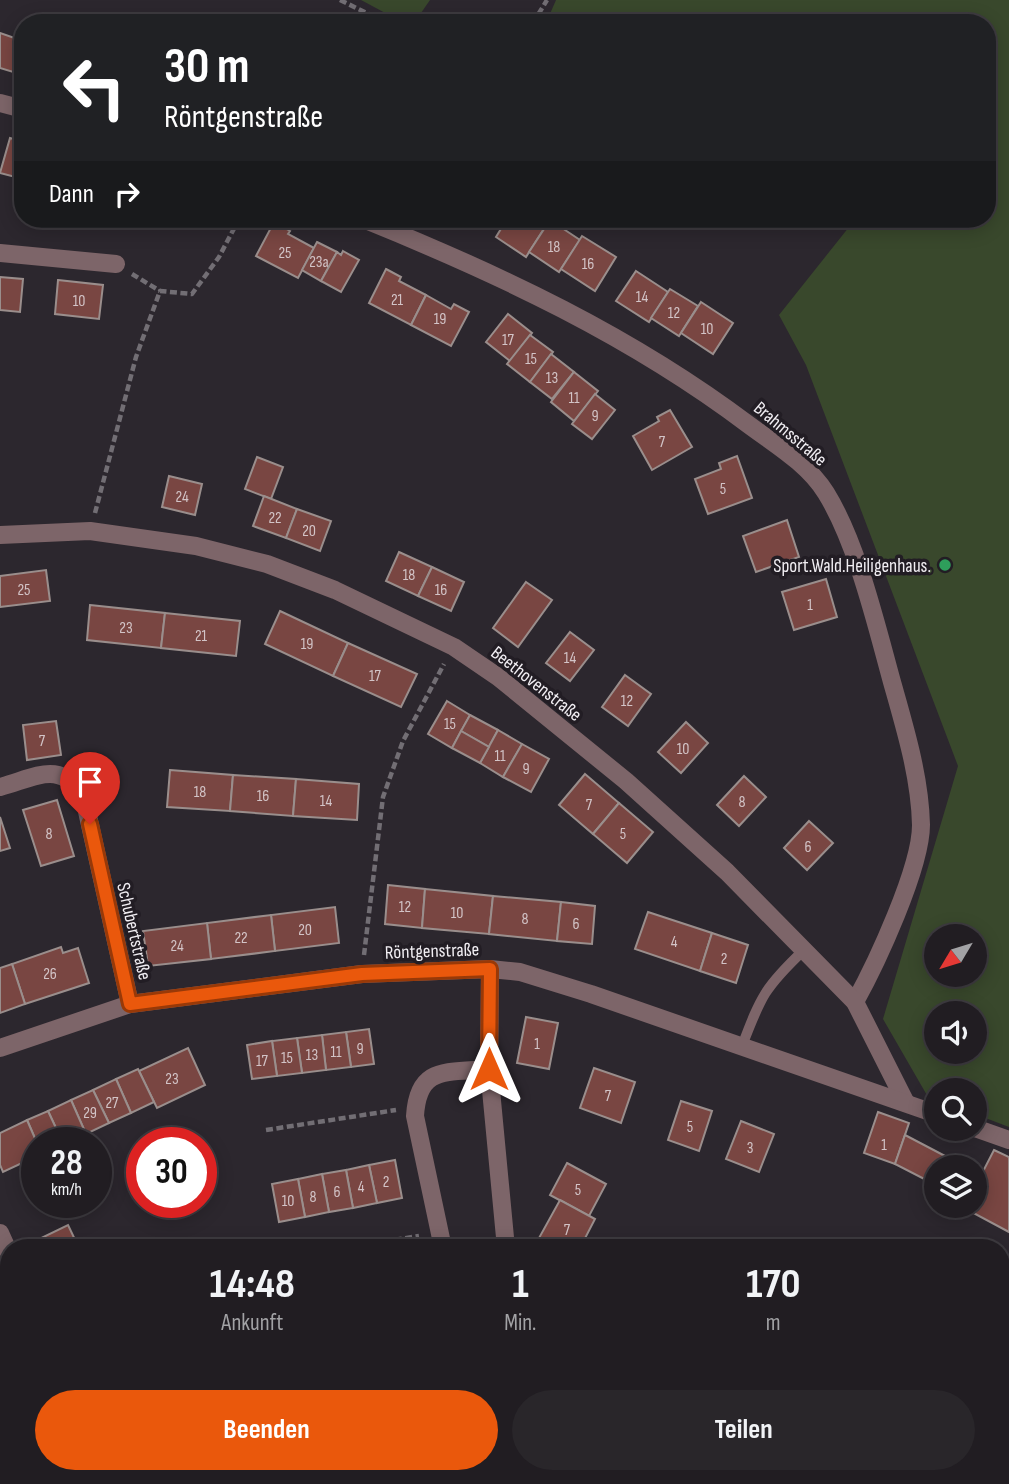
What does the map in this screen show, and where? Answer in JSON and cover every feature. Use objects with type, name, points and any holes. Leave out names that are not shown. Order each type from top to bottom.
[{"type":"street","name":"Brahmsstraße","points":[[385,228],[449,254],[587,320],[667,366],[798,461],[825,491],[843,526],[878,632],[919,797],[921,829],[912,869],[874,968],[855,1002]]},
{"type":"street","points":[[0,253],[116,264]]},
{"type":"street","name":"Beethovenstraße","points":[[0,535],[90,531],[196,545],[267,564],[335,590],[454,647],[498,677],[626,781],[727,872],[855,1002],[906,1103]]},
{"type":"street","name":"Schubertstraße","points":[[0,787],[52,772],[73,780],[84,798],[130,1004]]},
{"type":"street","points":[[490,969],[489,1069],[505,1239]]},
{"type":"street","name":"Röntgenstraße","points":[[0,1048],[130,1004],[362,974],[490,969],[520,972],[924,1110]]},
{"type":"street","points":[[440,1239],[415,1107],[416,1095],[421,1084],[437,1075],[489,1069]]},
{"type":"street","points":[[987,1132],[1009,1140]]},
{"type":"lane","points":[[742,1046],[770,981],[804,950]]},
{"type":"path","points":[[340,0],[369,14]]},
{"type":"path","points":[[116,264],[160,291],[192,294],[219,257],[234,228]]},
{"type":"path","points":[[98,501],[136,357],[160,291]]},
{"type":"path","points":[[362,974],[383,797],[403,741],[454,647]]},
{"type":"path","points":[[266,1130],[415,1107]]},
{"type":"green space","points":[[361,0],[430,0],[420,14],[387,14]]},
{"type":"green space","name":"Sport.Wald.Heiligenhaus.","points":[[556,0],[1009,0],[1009,1127],[987,1119],[987,1078],[924,1078],[924,1090],[883,1019],[958,766],[806,365],[779,315],[848,228],[996,228],[996,14],[550,14]]},
{"type":"building","points":[[0,33],[14,38],[14,72],[0,68]]},
{"type":"building","points":[[10,138],[14,139],[14,177],[0,173]]},
{"type":"building","points":[[271,228],[285,228],[290,231],[288,234],[314,248],[298,278],[256,256]]},
{"type":"building","points":[[502,228],[544,228],[526,257],[496,237]]},
{"type":"building","points":[[545,228],[562,228],[580,240],[559,272],[529,252]]},
{"type":"building","points":[[582,236],[616,257],[595,291],[561,269]]},
{"type":"building","points":[[317,242],[337,252],[321,281],[302,270]]},
{"type":"building","points":[[343,251],[359,260],[341,292],[321,281],[337,252],[341,255]]},
{"type":"building","points":[[386,269],[401,277],[399,281],[426,295],[411,325],[369,303]]},
{"type":"building","points":[[636,271],[668,292],[649,322],[616,301]]},
{"type":"building","points":[[0,277],[23,279],[20,312],[0,310]]},
{"type":"building","points":[[58,280],[103,285],[99,319],[55,314]]},
{"type":"building","points":[[670,289],[698,306],[679,336],[651,318]]},
{"type":"building","points":[[426,295],[451,309],[454,304],[469,312],[451,346],[411,325]]},
{"type":"building","points":[[701,302],[733,323],[713,354],[681,333]]},
{"type":"building","points":[[508,314],[532,333],[510,361],[486,342]]},
{"type":"building","points":[[530,335],[553,352],[530,382],[507,364]]},
{"type":"building","points":[[551,354],[574,372],[552,399],[530,382]]},
{"type":"building","points":[[574,372],[598,391],[574,421],[551,402]]},
{"type":"building","points":[[595,394],[615,410],[592,439],[572,424]]},
{"type":"building","points":[[670,410],[692,447],[652,470],[633,436],[659,421],[657,417]]},
{"type":"building","points":[[737,456],[752,498],[708,514],[695,479],[721,469],[719,463]]},
{"type":"building","points":[[257,457],[283,467],[271,499],[245,489]]},
{"type":"building","points":[[169,476],[202,484],[195,515],[162,507]]},
{"type":"building","points":[[264,496],[297,509],[286,538],[253,526]]},
{"type":"building","points":[[297,509],[331,521],[320,551],[286,538]]},
{"type":"building","points":[[787,520],[799,557],[756,572],[743,536]]},
{"type":"building","points":[[399,552],[432,567],[418,596],[386,581]]},
{"type":"building","points":[[432,567],[464,582],[451,611],[418,596]]},
{"type":"building","points":[[46,570],[50,601],[0,607],[0,576]]},
{"type":"building","points":[[826,579],[837,617],[794,630],[782,592]]},
{"type":"building","points":[[526,582],[552,600],[518,647],[493,628]]},
{"type":"building","points":[[90,605],[165,613],[161,648],[87,640]]},
{"type":"building","points":[[280,611],[348,643],[333,676],[265,644]]},
{"type":"building","points":[[165,613],[240,621],[236,656],[161,648]]},
{"type":"building","points":[[570,632],[594,650],[570,681],[546,663]]},
{"type":"building","points":[[348,643],[417,674],[401,707],[333,676]]},
{"type":"building","points":[[625,675],[651,694],[628,726],[602,707]]},
{"type":"building","points":[[447,701],[470,715],[452,748],[428,734]]},
{"type":"building","points":[[470,715],[498,730],[489,747],[461,731]]},
{"type":"building","points":[[56,721],[61,755],[27,760],[23,725]]},
{"type":"building","points":[[686,722],[708,743],[681,773],[658,752]]},
{"type":"building","points":[[498,730],[522,744],[503,777],[480,763]]},
{"type":"building","points":[[461,731],[489,747],[480,763],[452,748]]},
{"type":"building","points":[[522,744],[549,759],[531,792],[503,777]]},
{"type":"building","points":[[170,770],[233,775],[230,811],[167,807]]},
{"type":"building","points":[[585,774],[619,803],[593,834],[559,805]]},
{"type":"building","points":[[233,775],[296,779],[293,816],[230,811]]},
{"type":"building","points":[[744,776],[766,797],[739,826],[717,805]]},
{"type":"building","points":[[296,779],[359,784],[357,820],[293,816]]},
{"type":"building","points":[[57,800],[74,856],[41,866],[23,810]]},
{"type":"building","points":[[619,803],[653,832],[627,863],[593,834]]},
{"type":"building","points":[[0,817],[10,848],[0,851]]},
{"type":"building","points":[[809,821],[833,843],[807,870],[784,848]]},
{"type":"building","points":[[388,885],[425,889],[422,928],[385,924]]},
{"type":"building","points":[[425,889],[493,896],[489,934],[422,928]]},
{"type":"building","points":[[493,896],[561,902],[557,941],[489,934]]},
{"type":"building","points":[[561,902],[595,906],[592,944],[557,941]]},
{"type":"building","points":[[335,907],[339,943],[275,951],[271,915]]},
{"type":"building","points":[[648,912],[712,933],[700,971],[635,949]]},
{"type":"building","points":[[271,915],[275,951],[211,959],[207,923]]},
{"type":"building","points":[[207,923],[211,959],[148,966],[143,931]]},
{"type":"building","points":[[712,933],[748,945],[736,983],[700,971]]},
{"type":"building","points":[[61,947],[63,953],[78,948],[89,983],[25,1004],[12,964]]},
{"type":"building","points":[[12,964],[25,1004],[0,1013],[0,968]]},
{"type":"building","points":[[526,1017],[558,1023],[549,1069],[517,1063]]},
{"type":"building","points":[[369,1029],[374,1064],[351,1067],[346,1032]]},
{"type":"building","points":[[346,1032],[351,1067],[326,1070],[322,1035]]},
{"type":"building","points":[[322,1035],[326,1070],[302,1073],[297,1038]]},
{"type":"building","points":[[297,1038],[302,1073],[277,1076],[272,1041]]},
{"type":"building","points":[[272,1041],[277,1076],[252,1079],[247,1045]]},
{"type":"building","points":[[188,1048],[205,1085],[157,1108],[139,1071]]},
{"type":"building","points":[[594,1068],[635,1082],[621,1123],[580,1108]]},
{"type":"building","points":[[138,1069],[154,1102],[131,1113],[116,1079]]},
{"type":"building","points":[[116,1079],[131,1113],[109,1123],[93,1090]]},
{"type":"building","points":[[93,1090],[109,1123],[101,1127],[83,1127],[71,1100]]},
{"type":"building","points":[[71,1100],[83,1127],[56,1127],[48,1111]]},
{"type":"building","points":[[681,1101],[712,1111],[699,1151],[668,1140]]},
{"type":"building","points":[[48,1111],[56,1127],[30,1127],[27,1120]]},
{"type":"building","points":[[878,1112],[909,1123],[895,1164],[864,1153]]},
{"type":"building","points":[[27,1120],[30,1127],[21,1127],[21,1164],[3,1172],[0,1165],[0,1133]]},
{"type":"building","points":[[741,1121],[774,1134],[759,1172],[726,1159]]},
{"type":"building","points":[[905,1135],[943,1155],[924,1155],[924,1179],[895,1164]]},
{"type":"building","points":[[994,1150],[1009,1157],[1009,1232],[983,1218],[987,1218],[987,1164]]},
{"type":"building","points":[[395,1160],[402,1198],[377,1203],[369,1165]]},
{"type":"building","points":[[567,1163],[606,1184],[589,1216],[550,1195]]},
{"type":"building","points":[[369,1165],[377,1203],[353,1208],[346,1170]]},
{"type":"building","points":[[346,1170],[353,1208],[329,1212],[322,1174]]},
{"type":"building","points":[[322,1174],[329,1212],[305,1217],[298,1179]]},
{"type":"building","points":[[298,1179],[305,1217],[279,1222],[272,1184]]},
{"type":"building","points":[[560,1200],[595,1219],[585,1239],[539,1238]]},
{"type":"building","points":[[68,1225],[75,1239],[39,1239]]},
{"type":"place","name":"Sport.Wald.Heiligenhaus.","points":[[945,565]]},
{"type":"route","points":[[90,824],[130,1004],[362,974],[490,969],[489,1069]]}]
